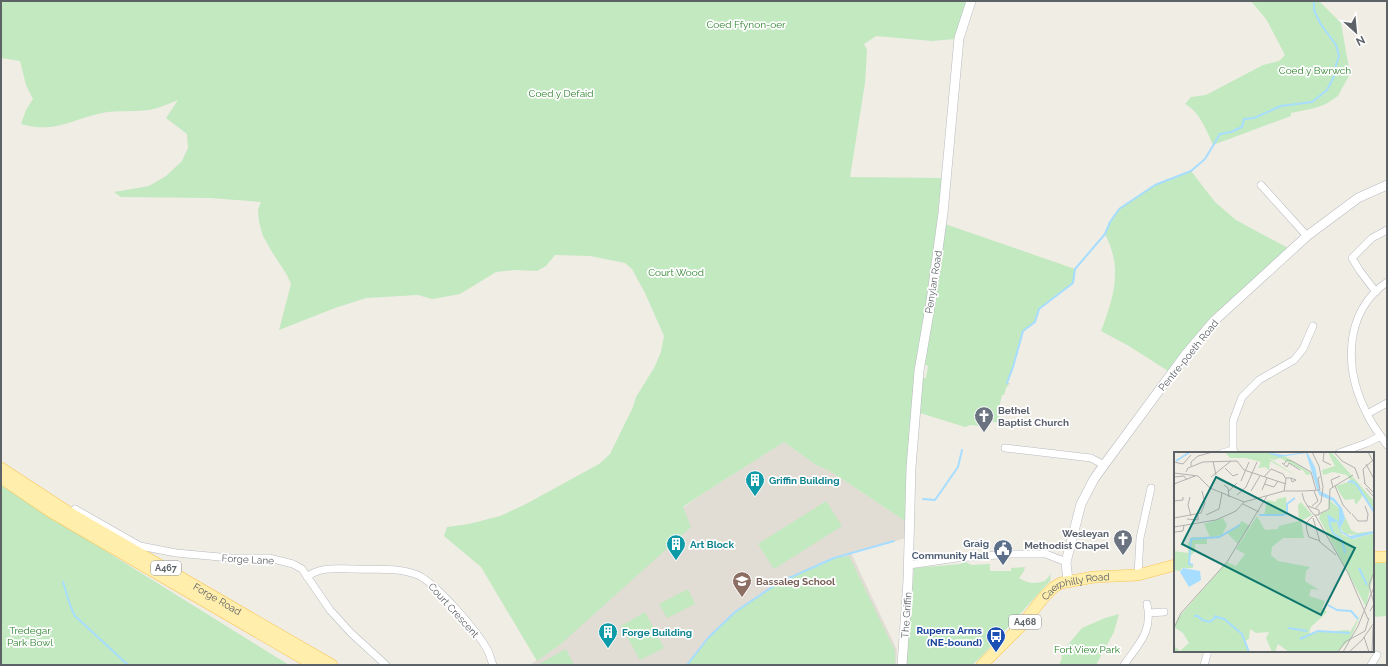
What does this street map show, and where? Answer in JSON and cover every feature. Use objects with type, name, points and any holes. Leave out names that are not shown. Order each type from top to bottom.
[{"type":"main road","name":"Forge Road","points":[[1,468],[73,515],[332,665]]},
{"type":"main road","name":"Forge Road","points":[[1,478],[51,512],[314,665]]},
{"type":"main road","points":[[1374,557],[1387,557]]},
{"type":"main road","name":"Caerphilly Road","points":[[982,665],[1021,626],[1043,598],[1054,588],[1068,581],[1094,577],[1138,576],[1174,565]]},
{"type":"street","name":"Penylan Road","points":[[909,565],[911,467],[919,371],[931,301],[943,213],[959,38],[971,1]]},
{"type":"street","points":[[1261,185],[1307,236]]},
{"type":"street","name":"Pentre-poeth Road","points":[[1068,581],[1066,562],[1081,504],[1094,479],[1186,354],[1214,321],[1307,236],[1358,198],[1387,185]]},
{"type":"street","points":[[1376,292],[1352,258],[1372,238],[1387,230]]},
{"type":"street","points":[[1387,282],[1366,302],[1356,323],[1350,349],[1353,377],[1367,414],[1387,445]]},
{"type":"street","points":[[1234,452],[1233,421],[1242,397],[1259,380],[1294,360],[1303,348],[1313,326]]},
{"type":"street","points":[[1367,414],[1387,403]]},
{"type":"street","points":[[1342,452],[1381,436]]},
{"type":"street","points":[[1005,448],[1091,458],[1104,465]]},
{"type":"street","points":[[1138,576],[1140,538],[1151,488]]},
{"type":"street","name":"Forge Lane","points":[[75,508],[140,546],[176,553],[231,558],[269,558],[293,564],[302,569],[330,610],[351,633],[386,665]]},
{"type":"street","points":[[909,565],[957,558],[1012,554],[1046,554],[1066,562]]},
{"type":"street","name":"The Griffin","points":[[902,665],[909,565]]},
{"type":"street","name":"Court Crescent","points":[[307,577],[313,572],[326,569],[390,570],[407,571],[416,574],[426,580],[438,591],[473,630],[488,650],[493,665]]},
{"type":"street","points":[[1124,665],[1146,634],[1150,619],[1147,604]]},
{"type":"street","points":[[1149,613],[1164,612]]},
{"type":"street","points":[[1204,665],[1208,652]]},
{"type":"street","points":[[1371,665],[1377,655]]},
{"type":"shaded area","name":"Bassaleg School","points":[[784,442],[816,465],[830,471],[905,521],[906,538],[851,553],[897,650],[896,665],[530,665],[562,643],[683,508],[702,494]]},
{"type":"green space","points":[[1,1],[968,1],[955,39],[932,41],[876,36],[864,44],[867,50],[865,83],[850,177],[942,178],[910,421],[905,521],[830,471],[816,465],[784,442],[683,507],[691,527],[562,643],[537,661],[481,567],[444,536],[447,527],[469,524],[500,516],[524,505],[599,464],[610,454],[633,407],[636,397],[654,368],[661,352],[664,336],[645,293],[632,269],[625,263],[590,256],[555,255],[546,266],[537,271],[515,270],[496,272],[460,294],[432,299],[418,295],[366,298],[335,308],[279,330],[291,284],[263,236],[259,222],[258,209],[261,202],[210,198],[121,197],[114,192],[149,186],[166,176],[182,161],[188,148],[187,134],[166,118],[178,100],[149,110],[102,113],[54,126],[33,127],[21,124],[26,110],[33,99],[26,85],[20,61],[1,58]]},
{"type":"green space","name":"Coed y Bwrwch","points":[[1251,1],[1319,1],[1341,23],[1350,74],[1338,96],[1326,104],[1291,113],[1291,116],[1213,145],[1198,116],[1185,104],[1191,97],[1206,95],[1263,65],[1279,61],[1285,55],[1266,19]]},
{"type":"green space","points":[[1191,171],[1215,202],[1236,220],[1288,248],[1227,304],[1215,313],[1168,371],[1129,346],[1101,331],[1110,306],[1115,282],[1114,259],[1111,247],[1105,234],[1110,222],[1119,209],[1155,185]]},
{"type":"green space","points":[[945,224],[1075,269],[1073,283],[1039,309],[1035,322],[1023,331],[1007,383],[1010,383],[1006,388],[1004,395],[1002,395],[997,416],[1001,417],[999,423],[985,420],[982,426],[971,425],[965,427],[917,412],[921,378],[926,378],[928,366],[924,364]]},
{"type":"green space","name":"Tredegar Park Bowl","points":[[1,484],[64,525],[289,665],[1,665]]},
{"type":"green space","points":[[826,501],[842,526],[774,569],[758,544]]},
{"type":"green space","points":[[849,556],[895,651],[895,665],[687,665],[708,638],[735,612],[778,583],[834,558]]},
{"type":"green space","points":[[1374,557],[1387,557],[1387,616],[1374,617]]},
{"type":"green space","points":[[963,561],[972,565],[990,564],[990,571],[1011,571],[1011,568],[1025,567],[1019,578],[1022,580],[1032,583],[1042,582],[1045,581],[1051,574],[1050,581],[982,656],[972,665],[906,665],[914,568],[961,564]]},
{"type":"green space","points":[[688,589],[695,604],[667,618],[659,604]]},
{"type":"green space","points":[[645,612],[664,648],[640,660],[621,626]]},
{"type":"green space","name":"Fort View Park","points":[[1119,614],[1114,632],[1096,665],[1059,665],[1062,658],[1061,653],[1082,628],[1105,618]]},
{"type":"green space","points":[[566,649],[574,665],[537,665],[539,664]]},
{"type":"waterway","points":[[1007,383],[1023,331],[1035,322],[1039,309],[1073,283],[1075,269],[1105,234],[1110,222],[1119,209],[1155,185],[1191,171],[1205,159],[1220,134],[1231,132],[1242,127],[1244,119],[1254,118],[1281,106],[1312,102],[1327,90],[1335,74],[1339,56],[1336,45],[1320,23],[1314,10],[1314,1]]},
{"type":"waterway","points":[[923,499],[935,500],[958,467],[962,450]]},
{"type":"waterway","points":[[687,665],[708,638],[735,612],[778,583],[834,558],[894,541]]},
{"type":"waterway","points":[[63,582],[75,616],[128,665]]},
{"type":"place","name":"Bethel Baptist Church","points":[[984,433]]},
{"type":"place","name":"Griffin Building","points":[[755,497]]},
{"type":"place","name":"Wesleyan Methodist Chapel","points":[[1123,556]]},
{"type":"place","name":"Art Block","points":[[676,561]]},
{"type":"place","name":"Graig Community Hall","points":[[1003,566]]},
{"type":"place","name":"Bassaleg School","points":[[742,598]]},
{"type":"place","name":"Forge Building","points":[[608,649]]},
{"type":"place","name":"Ruperra Arms (NE-bound)","points":[[996,653]]},
{"type":"park label","name":"Coed Ffynon-oer","points":[[746,24]]},
{"type":"park label","name":"Coed y Defaid","points":[[561,93]]},
{"type":"park label","name":"Court Wood","points":[[676,272]]}]
